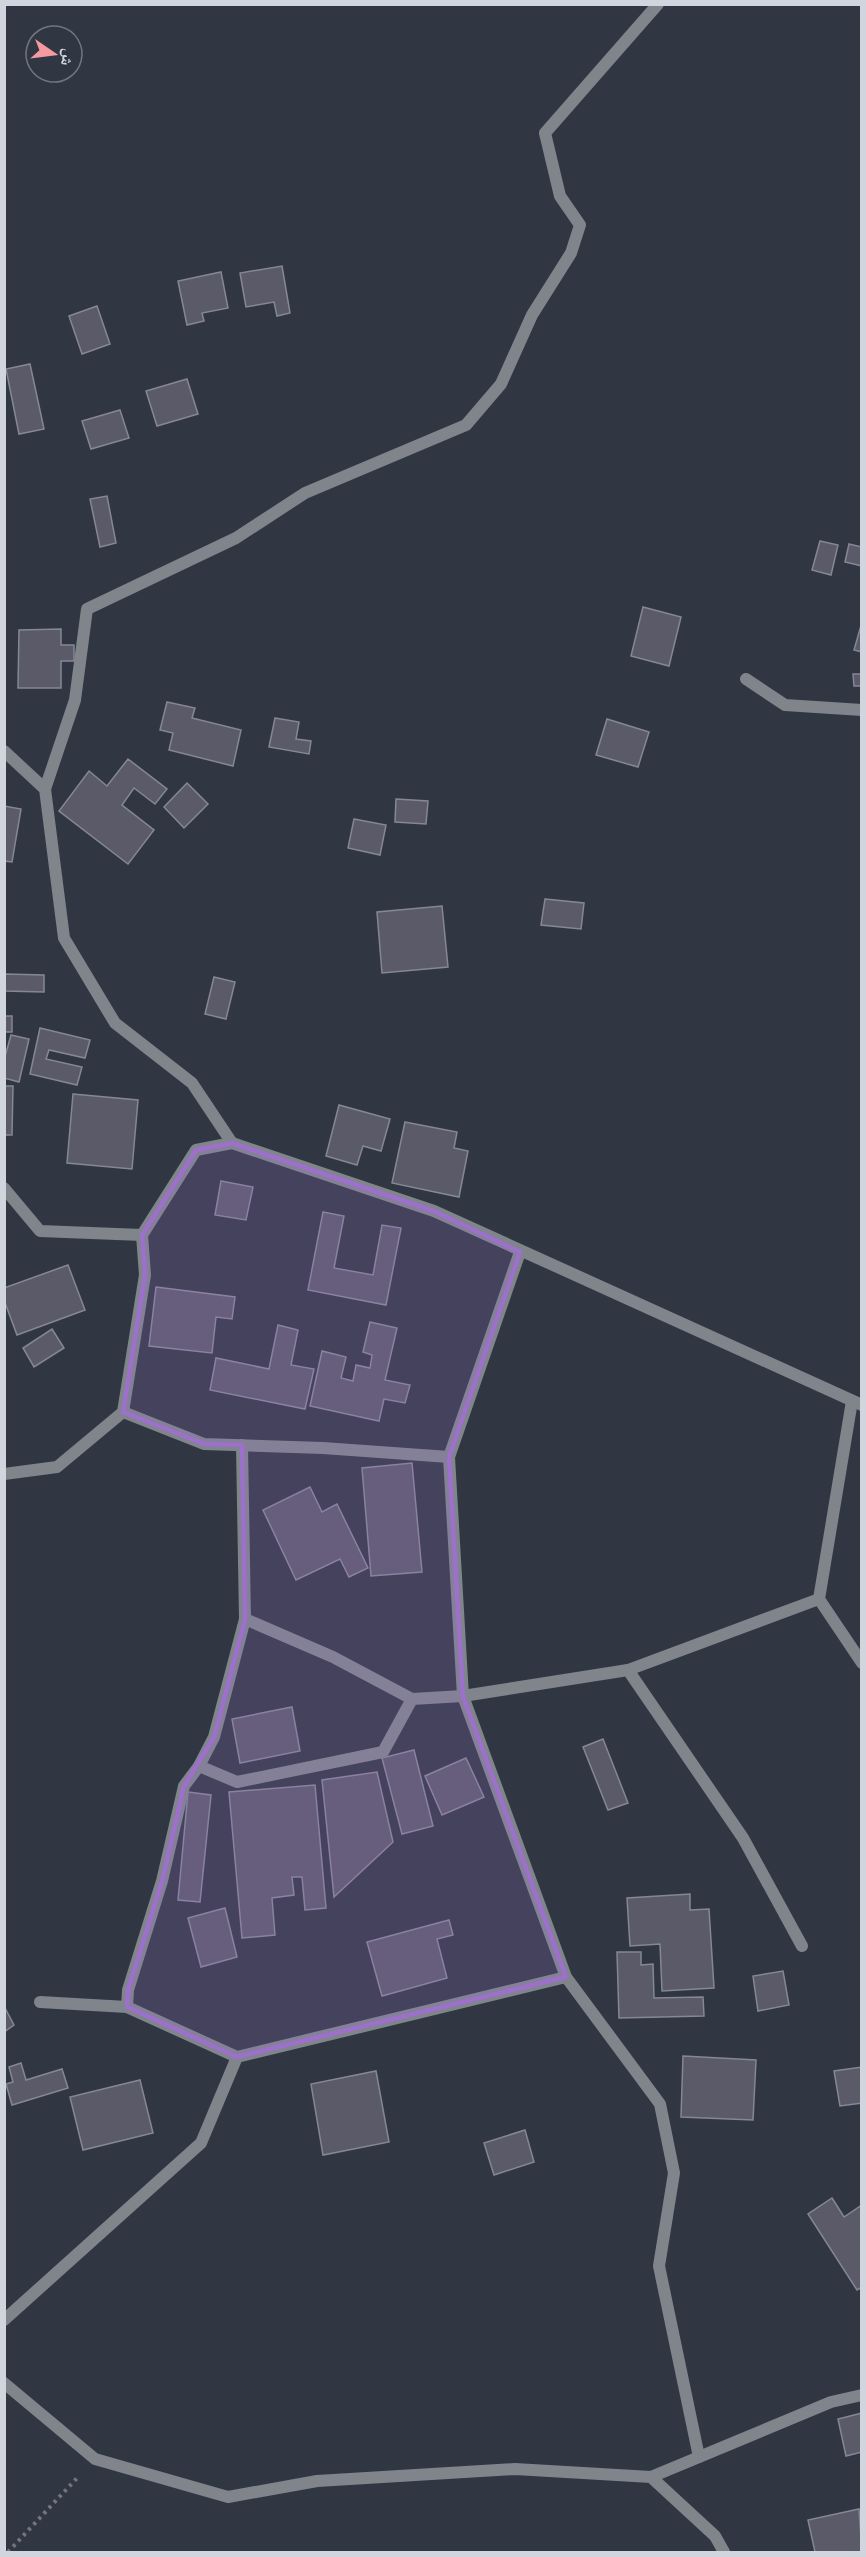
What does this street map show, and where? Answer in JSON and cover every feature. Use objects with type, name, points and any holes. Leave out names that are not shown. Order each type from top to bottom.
[{"type":"street","points":[[232,1143],[192,1083],[115,1023],[64,938],[45,789],[75,700],[87,609],[236,537],[305,493],[466,425],[501,384],[532,315],[571,253],[580,225],[560,196],[545,133],[658,4]]},
{"type":"street","points":[[746,679],[784,705],[861,710]]},
{"type":"street","points":[[4,751],[45,789]]},
{"type":"street","points":[[4,1474],[57,1467],[123,1412],[145,1275],[142,1235],[196,1150],[232,1143],[434,1211],[857,1403],[819,1599],[861,1663]]},
{"type":"street","points":[[4,1188],[40,1231],[142,1235]]},
{"type":"street","points":[[520,1252],[449,1457],[463,1695],[566,1977],[660,2104],[674,2173],[659,2266],[699,2457]]},
{"type":"street","points":[[123,1412],[204,1444],[449,1457]]},
{"type":"street","points":[[127,2007],[128,1990],[162,1881],[184,1786],[199,1766],[214,1737],[245,1619],[242,1445]]},
{"type":"street","points":[[245,1619],[333,1658],[412,1699],[463,1695],[628,1670],[819,1599]]},
{"type":"street","points":[[628,1670],[743,1838],[802,1946]]},
{"type":"street","points":[[199,1766],[237,1782],[383,1752],[412,1699]]},
{"type":"street","points":[[40,2001],[127,2007],[237,2057],[566,1977]]},
{"type":"street","points":[[4,2320],[201,2143],[237,2057]]},
{"type":"street","points":[[4,2383],[94,2459],[228,2497],[317,2481],[515,2469],[651,2476],[831,2402],[861,2395]]},
{"type":"street","points":[[651,2476],[715,2536],[724,2553]]},
{"type":"path","points":[[8,2553],[94,2459]]},
{"type":"highlighted area","points":[[232,1143],[434,1211],[520,1252],[449,1457],[463,1696],[566,1977],[237,2057],[127,2007],[128,1990],[162,1881],[184,1786],[214,1737],[245,1619],[242,1445],[204,1444],[123,1412],[145,1275],[142,1235],[196,1150]]},
{"type":"building","points":[[282,266],[290,313],[277,316],[274,302],[246,307],[240,273]]},
{"type":"building","points":[[221,272],[228,308],[202,313],[204,321],[187,325],[178,281]]},
{"type":"building","points":[[97,306],[110,344],[82,354],[69,316]]},
{"type":"building","points":[[30,364],[44,429],[19,434],[6,369]]},
{"type":"building","points":[[187,379],[198,414],[157,426],[146,391]]},
{"type":"building","points":[[120,410],[129,438],[91,449],[82,421]]},
{"type":"building","points":[[107,496],[116,543],[100,547],[90,499]]},
{"type":"building","points":[[820,541],[838,545],[831,575],[812,570]]},
{"type":"building","points":[[849,544],[862,547],[862,566],[845,562]]},
{"type":"building","points":[[643,607],[681,617],[669,666],[631,656]]},
{"type":"building","points":[[862,622],[862,652],[854,650]]},
{"type":"building","points":[[61,629],[61,645],[74,645],[74,661],[61,661],[61,688],[18,688],[19,630]]},
{"type":"building","points":[[853,674],[862,674],[862,686],[854,686]]},
{"type":"building","points":[[167,702],[195,708],[192,718],[241,730],[233,766],[169,750],[173,733],[160,730]]},
{"type":"building","points":[[275,718],[299,722],[296,739],[311,741],[309,754],[269,747]]},
{"type":"building","points":[[607,719],[649,732],[638,767],[596,755]]},
{"type":"building","points":[[128,759],[167,789],[155,804],[134,788],[122,805],[154,830],[128,864],[59,811],[89,771],[107,786]]},
{"type":"building","points":[[187,783],[208,804],[184,828],[164,807]]},
{"type":"building","points":[[396,799],[428,801],[426,824],[395,822]]},
{"type":"building","points":[[4,806],[21,809],[12,862],[4,861]]},
{"type":"building","points":[[354,819],[386,825],[380,855],[348,848]]},
{"type":"building","points":[[545,899],[584,903],[581,929],[541,925]]},
{"type":"building","points":[[442,906],[448,967],[382,973],[377,912]]},
{"type":"building","points":[[4,974],[44,975],[44,992],[4,991]]},
{"type":"building","points":[[214,977],[235,982],[226,1019],[205,1014]]},
{"type":"building","points":[[4,1016],[12,1016],[12,1032],[4,1032]]},
{"type":"building","points":[[40,1028],[90,1040],[85,1058],[49,1050],[46,1059],[82,1067],[77,1085],[30,1074]]},
{"type":"building","points":[[11,1035],[29,1039],[19,1082],[4,1078],[4,1060]]},
{"type":"building","points":[[4,1086],[13,1086],[12,1135],[4,1135]]},
{"type":"building","points":[[73,1094],[138,1100],[132,1169],[67,1163]]},
{"type":"building","points":[[339,1105],[390,1119],[381,1151],[363,1146],[357,1165],[326,1156]]},
{"type":"building","points":[[405,1122],[457,1132],[454,1148],[468,1151],[459,1197],[392,1183]]},
{"type":"building","points":[[221,1181],[253,1187],[246,1220],[215,1215]]},
{"type":"building","points":[[323,1212],[344,1216],[334,1268],[373,1275],[382,1225],[401,1228],[386,1305],[308,1290]]},
{"type":"building","points":[[68,1265],[85,1310],[17,1335],[4,1300],[4,1288]]},
{"type":"building","points":[[156,1287],[235,1297],[232,1319],[216,1317],[212,1353],[149,1346]]},
{"type":"building","points":[[370,1322],[397,1328],[385,1380],[410,1385],[405,1403],[384,1399],[379,1421],[310,1406],[322,1351],[346,1357],[341,1378],[353,1381],[356,1365],[370,1368],[372,1355],[363,1352]]},
{"type":"building","points":[[278,1325],[298,1330],[291,1365],[314,1369],[305,1409],[210,1390],[216,1358],[269,1369]]},
{"type":"building","points":[[52,1329],[64,1348],[34,1367],[23,1348]]},
{"type":"building","points":[[412,1463],[422,1572],[371,1576],[362,1468]]},
{"type":"building","points":[[310,1487],[322,1512],[337,1504],[368,1568],[349,1577],[340,1559],[296,1580],[263,1510]]},
{"type":"building","points":[[292,1707],[300,1751],[240,1763],[232,1719]]},
{"type":"building","points":[[603,1739],[628,1803],[608,1810],[583,1747]]},
{"type":"building","points":[[414,1750],[433,1826],[402,1834],[382,1758]]},
{"type":"building","points":[[466,1758],[484,1797],[442,1815],[425,1776]]},
{"type":"building","points":[[377,1772],[393,1842],[334,1897],[322,1780]]},
{"type":"building","points":[[315,1785],[326,1908],[305,1910],[302,1877],[292,1877],[294,1895],[272,1898],[275,1935],[242,1938],[229,1792]]},
{"type":"building","points":[[188,1792],[211,1795],[200,1902],[178,1900]]},
{"type":"building","points":[[690,1894],[690,1910],[709,1909],[714,1988],[662,1991],[660,1944],[630,1946],[627,1898]]},
{"type":"building","points":[[225,1908],[237,1957],[201,1967],[188,1918]]},
{"type":"building","points":[[449,1920],[453,1935],[437,1939],[447,1978],[382,1996],[367,1942]]},
{"type":"building","points":[[617,1952],[641,1952],[641,1965],[653,1964],[654,1998],[703,1997],[704,2016],[619,2018]]},
{"type":"building","points":[[783,1971],[789,2005],[758,2011],[753,1976]]},
{"type":"building","points":[[4,2006],[14,2025],[4,2032]]},
{"type":"building","points":[[683,2056],[756,2060],[753,2120],[681,2117]]},
{"type":"building","points":[[21,2063],[26,2080],[62,2069],[68,2088],[12,2105],[6,2084],[13,2082],[9,2067]]},
{"type":"building","points":[[862,2067],[862,2103],[840,2106],[834,2071]]},
{"type":"building","points":[[376,2071],[389,2142],[323,2155],[311,2084]]},
{"type":"building","points":[[140,2080],[153,2133],[83,2150],[70,2097]]},
{"type":"building","points":[[525,2130],[534,2162],[494,2175],[484,2143]]},
{"type":"building","points":[[832,2198],[844,2217],[862,2205],[862,2287],[857,2290],[808,2214]]},
{"type":"building","points":[[862,2413],[862,2452],[846,2456],[838,2419]]},
{"type":"building","points":[[859,2509],[862,2552],[815,2552],[808,2520]]}]
